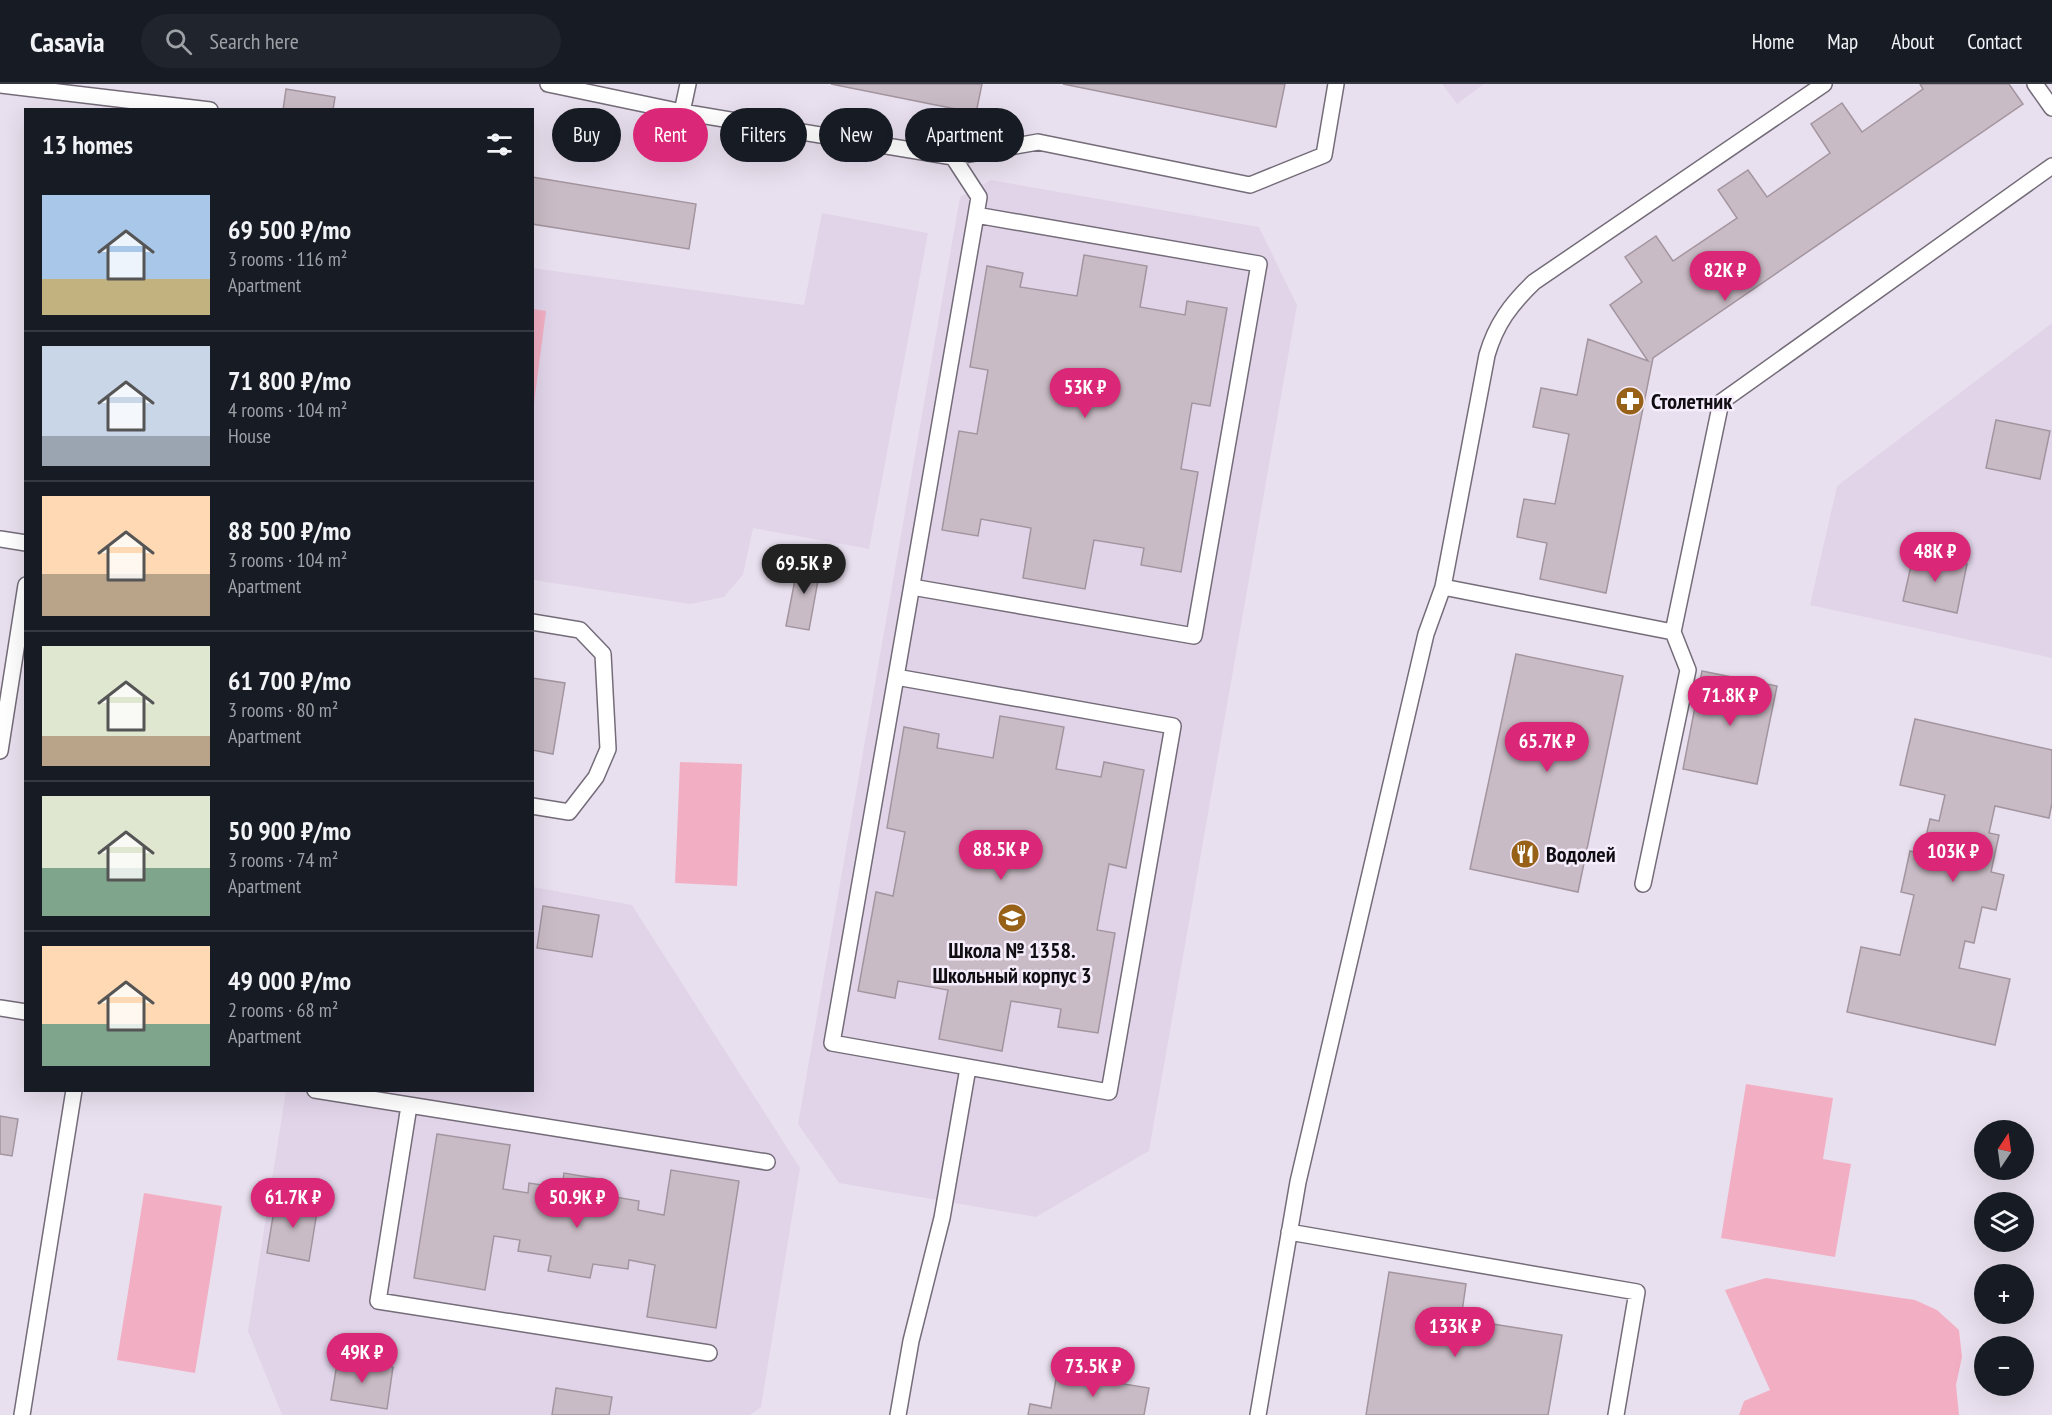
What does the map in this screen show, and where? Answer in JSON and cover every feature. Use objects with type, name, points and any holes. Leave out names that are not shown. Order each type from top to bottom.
[{"type":"lane","points":[[548,84],[663,108]]},
{"type":"lane","points":[[683,108],[688,84]]},
{"type":"lane","points":[[1024,144],[1038,142],[1250,185],[1324,155],[1336,84]]},
{"type":"lane","points":[[1258,1415],[1303,1160],[1420,657],[1443,587],[1487,355],[1494,331],[1510,304],[1534,282],[1824,84]]},
{"type":"lane","points":[[2035,84],[2052,108]]},
{"type":"lane","points":[[0,85],[193,108]]},
{"type":"lane","points":[[708,116],[905,149]]},
{"type":"lane","points":[[896,677],[1173,726],[1109,1092],[832,1043],[979,197],[956,162]]},
{"type":"lane","points":[[1643,884],[1688,670],[1673,632],[1721,402],[2052,166]]},
{"type":"lane","points":[[912,587],[1194,636],[1259,264],[976,215]]},
{"type":"lane","points":[[0,539],[24,543]]},
{"type":"lane","points":[[1443,587],[1673,632]]},
{"type":"lane","points":[[0,751],[24,598]]},
{"type":"lane","points":[[534,622],[580,630],[603,654],[608,749],[596,777],[569,812],[534,806]]},
{"type":"lane","points":[[0,1008],[24,1012]]},
{"type":"lane","points":[[898,1415],[911,1341],[942,1218],[968,1068]]},
{"type":"lane","points":[[22,1415],[74,1092]]},
{"type":"lane","points":[[327,1092],[767,1162]]},
{"type":"lane","points":[[409,1106],[378,1301],[709,1353]]},
{"type":"lane","points":[[1289,1232],[1637,1292],[1616,1415]]},
{"type":"shaded area","points":[[1442,84],[1484,84],[1457,104]]},
{"type":"shaded area","points":[[991,180],[1259,227],[1297,305],[1149,1151],[1036,1217],[839,1183],[798,1124],[960,197]]},
{"type":"shaded area","points":[[822,213],[928,233],[869,549],[753,528],[743,575],[724,597],[690,604],[534,580],[534,268],[804,305]]},
{"type":"shaded area","points":[[534,309],[546,311],[534,403]]},
{"type":"shaded area","points":[[2052,323],[2052,658],[1810,605],[1837,486]]},
{"type":"shaded area","points":[[680,762],[742,764],[737,886],[675,883]]},
{"type":"shaded area","points":[[534,887],[632,905],[800,1168],[761,1407],[750,1415],[282,1415],[248,1331],[286,1092],[534,1092]]},
{"type":"shaded area","points":[[1746,1084],[1833,1098],[1823,1159],[1851,1164],[1835,1257],[1721,1238]]},
{"type":"shaded area","points":[[144,1193],[222,1206],[195,1373],[117,1360]]},
{"type":"shaded area","points":[[1766,1278],[1915,1300],[1937,1310],[1959,1330],[1962,1357],[1956,1385],[1959,1415],[1739,1415],[1744,1401],[1770,1390],[1725,1290]]},
{"type":"building","points":[[831,84],[982,84],[977,108],[951,108]]},
{"type":"building","points":[[1063,84],[1285,84],[1276,127]]},
{"type":"building","points":[[1920,84],[2009,84],[2023,104],[1653,358],[1606,593],[1540,579],[1547,543],[1517,537],[1524,499],[1555,504],[1569,434],[1533,427],[1541,388],[1577,395],[1588,339],[1648,361],[1610,305],[1642,282],[1625,257],[1656,236],[1673,261],[1737,218],[1718,190],[1748,170],[1767,197],[1830,153],[1811,124],[1842,103],[1862,132],[1923,89]]},
{"type":"building","points":[[286,89],[335,97],[333,108],[283,108]]},
{"type":"building","points":[[534,177],[696,204],[689,249],[534,224]]},
{"type":"building","points":[[1084,255],[1147,266],[1140,307],[1185,315],[1187,301],[1227,308],[1210,406],[1192,403],[1181,469],[1198,472],[1181,572],[1141,565],[1144,548],[1094,540],[1085,589],[1023,578],[1031,528],[981,519],[978,536],[942,530],[959,431],[977,434],[988,370],[970,367],[987,266],[1023,273],[1020,287],[1077,296]]},
{"type":"building","points":[[1996,420],[2050,431],[2040,479],[1986,468]]},
{"type":"building","points":[[1914,553],[1967,564],[1957,613],[1903,601]]},
{"type":"building","points":[[799,559],[821,564],[809,630],[786,626]]},
{"type":"building","points":[[1516,654],[1623,676],[1578,892],[1470,869]]},
{"type":"building","points":[[1702,671],[1777,686],[1757,784],[1683,769]]},
{"type":"building","points":[[534,678],[565,683],[553,754],[534,750]]},
{"type":"building","points":[[1000,716],[1064,727],[1056,769],[1101,777],[1104,762],[1144,770],[1126,868],[1109,864],[1097,930],[1115,933],[1098,1033],[1058,1027],[1061,1009],[1011,1001],[1002,1051],[939,1039],[948,990],[898,981],[895,998],[858,991],[876,892],[893,896],[905,832],[887,828],[904,727],[939,734],[937,748],[993,758]]},
{"type":"building","points":[[1915,719],[2052,750],[2052,803],[2049,818],[1995,806],[1989,833],[1999,835],[1991,872],[2004,875],[1996,910],[1982,907],[1974,943],[1965,941],[1959,968],[2010,979],[1995,1045],[1847,1012],[1861,947],[1900,955],[1914,895],[1901,892],[1910,851],[1922,854],[1930,819],[1939,821],[1945,795],[1900,785]]},
{"type":"building","points":[[543,906],[599,915],[592,957],[537,948]]},
{"type":"building","points":[[0,1116],[18,1119],[12,1156],[0,1154]]},
{"type":"building","points":[[437,1134],[510,1145],[503,1189],[528,1193],[529,1183],[562,1188],[564,1173],[606,1180],[603,1195],[639,1201],[638,1210],[664,1215],[671,1170],[739,1181],[716,1328],[647,1317],[655,1265],[629,1260],[628,1269],[593,1264],[590,1278],[548,1271],[551,1256],[518,1251],[520,1240],[494,1236],[485,1290],[414,1278]]},
{"type":"building","points":[[276,1198],[318,1205],[309,1261],[267,1253]]},
{"type":"building","points":[[1389,1272],[1466,1284],[1461,1319],[1562,1335],[1548,1415],[1366,1415]]},
{"type":"building","points":[[338,1358],[393,1367],[387,1409],[331,1400]]},
{"type":"building","points":[[1057,1373],[1149,1388],[1144,1415],[1028,1415],[1030,1404],[1051,1408]]},
{"type":"building","points":[[556,1388],[612,1397],[609,1415],[552,1415]]},
{"type":"place","name":"Столетник","points":[[1630,401]]},
{"type":"place","name":"Водолей","points":[[1525,854]]},
{"type":"place","name":"Школа № 1358. Школьный корпус 3","points":[[1012,918]]}]
